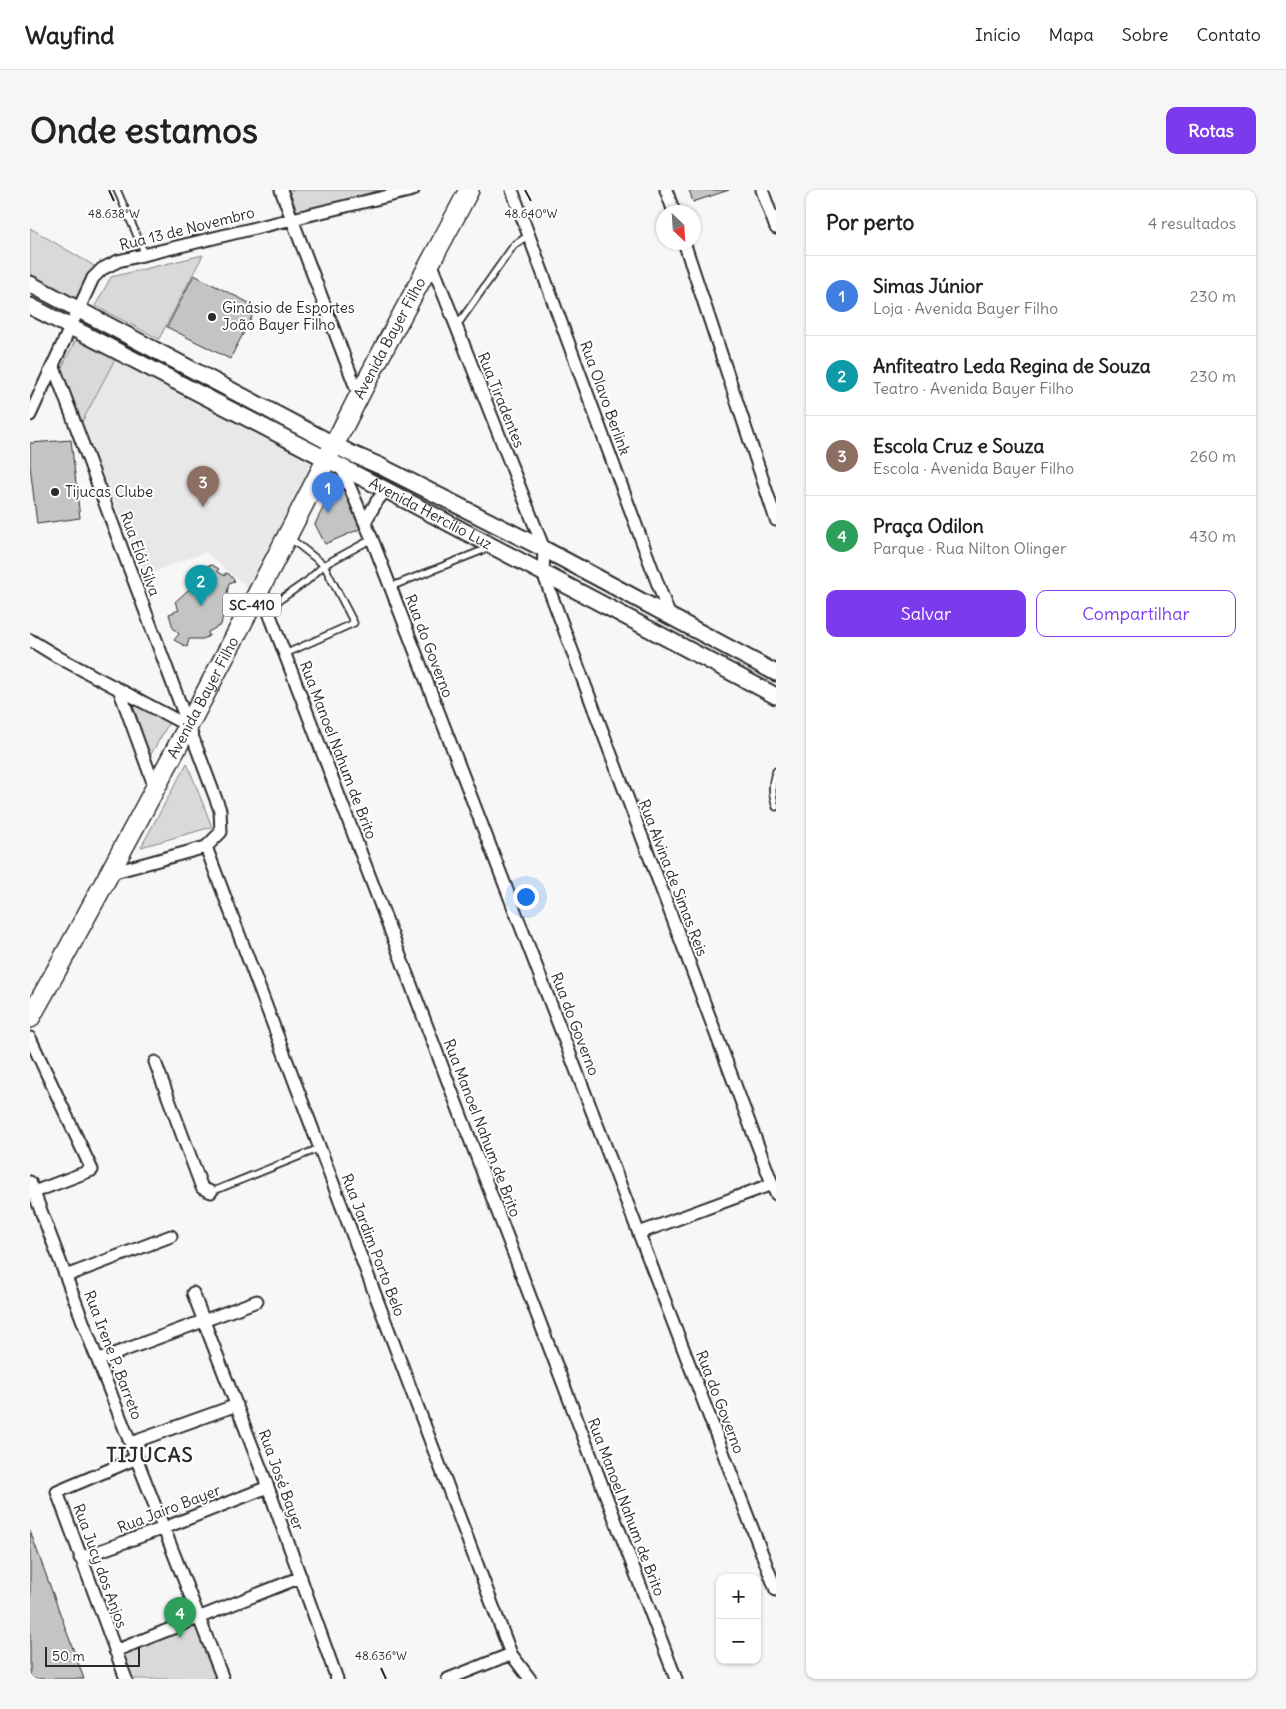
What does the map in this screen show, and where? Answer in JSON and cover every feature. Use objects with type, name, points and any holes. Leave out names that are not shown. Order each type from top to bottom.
[{"type":"main road","name":"Avenida Bayer Filho","points":[[30,1018],[111,873],[288,537],[335,458],[359,396],[469,190]]},
{"type":"street","points":[[282,190],[359,396]]},
{"type":"street","name":"Rua 13 de Novembro","points":[[30,415],[93,278],[102,268],[118,261],[145,254],[413,190]]},
{"type":"street","name":"Rua Olavo Berlink","points":[[512,190],[670,617]]},
{"type":"street","points":[[666,190],[671,205]]},
{"type":"street","points":[[762,190],[776,228]]},
{"type":"street","points":[[687,250],[776,520]]},
{"type":"street","name":"Rua Tiradentes","points":[[431,262],[544,550]]},
{"type":"street","name":"Avenida Hercílio Luz","points":[[30,284],[79,310],[335,458],[386,490],[776,696]]},
{"type":"street","name":"Avenida Hercílio Luz","points":[[30,306],[70,328],[335,458],[544,550],[776,673]]},
{"type":"street","name":"Rua Elói Silva","points":[[54,365],[220,810],[221,832],[206,847]]},
{"type":"street","name":"Rua do Governo","points":[[335,458],[372,538],[776,1590]]},
{"type":"street","points":[[365,522],[386,490]]},
{"type":"street","points":[[543,573],[544,550]]},
{"type":"street","name":"Rua Alvina de Simas Reis","points":[[543,573],[774,1189]]},
{"type":"street","name":"Rua Manoel Nahum de Brito","points":[[260,589],[676,1679]]},
{"type":"street","points":[[30,640],[58,657],[188,726]]},
{"type":"street","points":[[119,689],[155,788]]},
{"type":"street","points":[[111,873],[206,847]]},
{"type":"street","name":"Rua Jardim Porto Belo","points":[[206,847],[511,1654],[530,1679]]},
{"type":"street","points":[[30,1038],[92,1170],[32,1187]]},
{"type":"street","points":[[155,1062],[202,1188],[211,1192]]},
{"type":"street","name":"Rua Irene P. Barreto","points":[[32,1187],[223,1679]]},
{"type":"street","points":[[639,1233],[774,1189]]},
{"type":"street","points":[[66,1276],[171,1236]]},
{"type":"street","name":"Rua José Bayer","points":[[193,1293],[268,1487],[338,1679]]},
{"type":"street","points":[[98,1360],[257,1301]]},
{"type":"street","points":[[132,1444],[237,1405]]},
{"type":"street","name":"Rua Jucy dos Anjos","points":[[126,1679],[57,1492],[137,1458]]},
{"type":"street","name":"Rua Jairo Bayer","points":[[80,1558],[164,1528],[268,1487]]},
{"type":"street","points":[[115,1651],[301,1577]]},
{"type":"street","points":[[448,1679],[511,1654]]},
{"type":"lane","points":[[117,190],[145,254]]},
{"type":"lane","points":[[456,327],[514,245],[529,235]]},
{"type":"lane","points":[[285,654],[354,623],[324,565],[288,537]]},
{"type":"lane","points":[[268,608],[306,581],[324,565],[372,538]]},
{"type":"lane","points":[[390,587],[493,547]]},
{"type":"lane","points":[[776,771],[772,779],[776,807]]},
{"type":"lane","points":[[211,1192],[320,1148]]},
{"type":"shaded area","points":[[289,190],[379,190],[298,214]]},
{"type":"shaded area","points":[[30,228],[96,267],[74,300],[30,275]]},
{"type":"shaded area","points":[[203,255],[159,339],[95,306],[111,277]]},
{"type":"shaded area","points":[[77,337],[116,357],[82,422],[61,369]]},
{"type":"shaded area","points":[[116,357],[312,462],[248,588],[205,552],[144,576],[82,422]]},
{"type":"shaded area","points":[[133,705],[170,721],[150,756]]},
{"type":"shaded area","points":[[187,763],[212,827],[141,847]]},
{"type":"shaded area","points":[[196,1623],[220,1679],[128,1679],[118,1654]]},
{"type":"building","points":[[689,190],[729,190],[693,202]]},
{"type":"building","name":"Ginásio de Esportes João Bayer Filho","points":[[194,275],[257,307],[230,359],[167,327]]},
{"type":"building","name":"Tijucas Clube","points":[[71,440],[80,518],[37,524],[30,466],[30,443]]},
{"type":"building","points":[[334,486],[344,490],[360,529],[325,544],[315,524]]},
{"type":"building","points":[[212,565],[225,576],[225,573],[229,574],[235,581],[229,583],[221,625],[208,632],[209,636],[203,639],[189,639],[187,647],[174,640],[179,634],[173,628],[169,614],[179,610],[175,602],[198,581],[193,569]]},
{"type":"building","points":[[30,1531],[84,1679],[30,1679]]},
{"type":"place","name":"Ginásio de Esportes João Bayer Filho","points":[[212,317]]},
{"type":"place","name":"Tijucas Clube","points":[[55,492]]},
{"type":"place","name":"Escola Cruz e Souza","points":[[203,507]]},
{"type":"place","name":"Simas Júnior","points":[[328,513]]},
{"type":"place","name":"Anfiteatro Leda Regina de Souza","points":[[201,606]]},
{"type":"place","name":"Praça Odilon","points":[[180,1638]]},
{"type":"district","name":"TIJUCAS","points":[[150,1455]]}]
